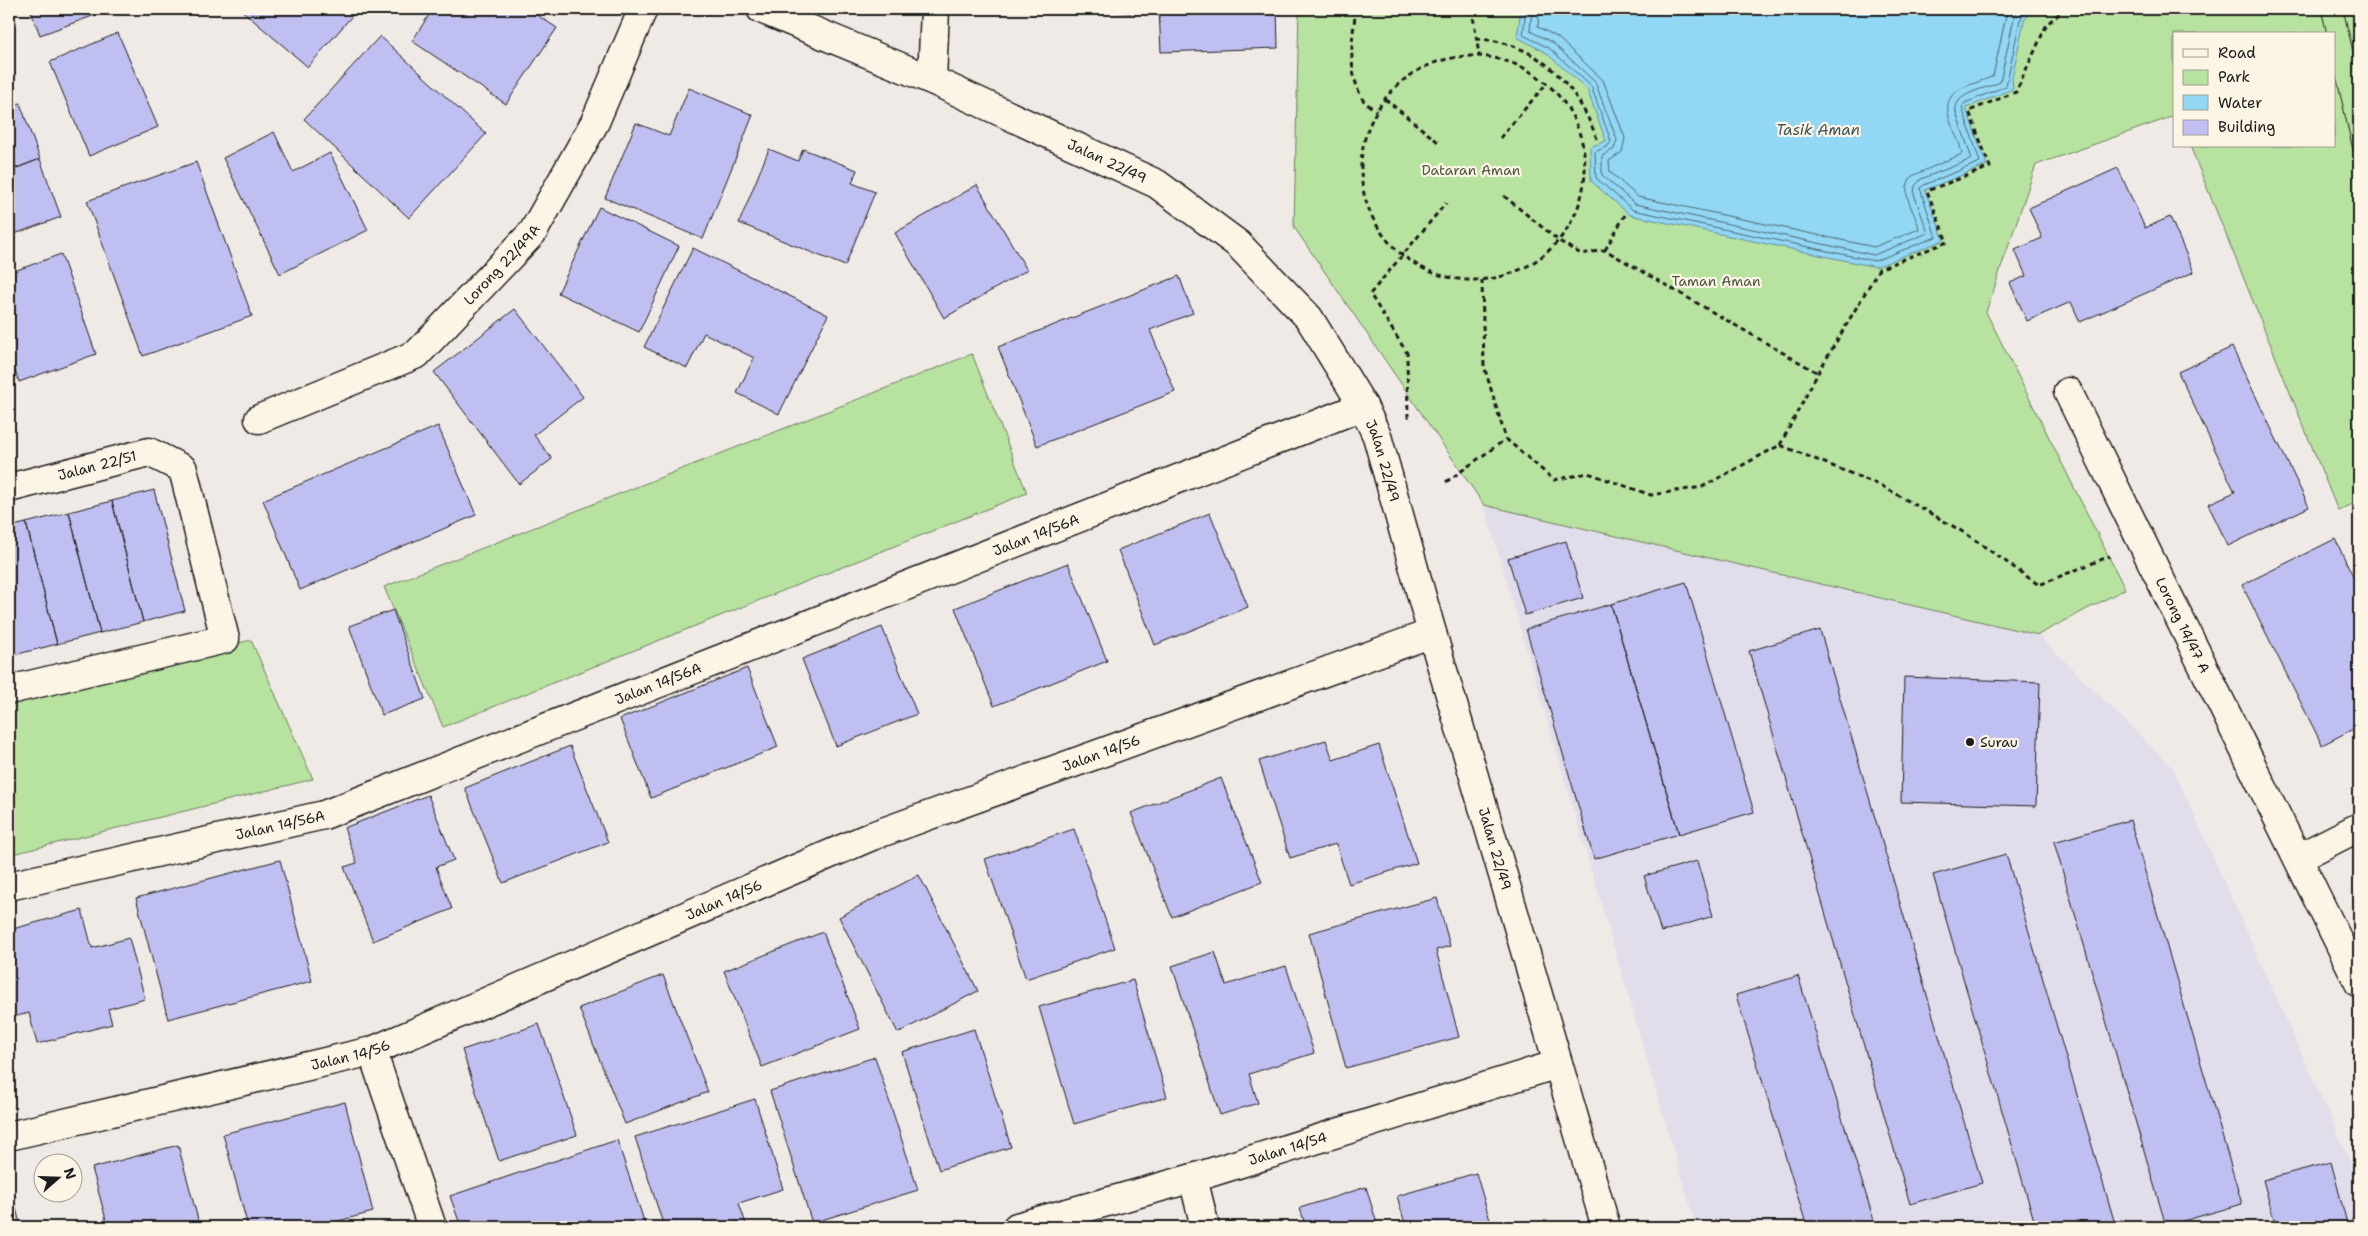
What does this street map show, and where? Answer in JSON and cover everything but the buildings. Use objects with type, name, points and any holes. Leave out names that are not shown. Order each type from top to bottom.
[{"type":"street","name":"Lorong 22/49A","points":[[259,420],[417,354],[533,232],[595,122],[643,9]]},
{"type":"street","name":"Jalan 22/49","points":[[760,9],[932,80],[1157,184],[1238,244],[1309,318],[1363,406],[1377,436],[1432,633],[1606,1227]]},
{"type":"street","points":[[932,80],[935,9]]},
{"type":"street","name":"Lorong 14/47 A","points":[[2068,392],[2359,983]]},
{"type":"street","name":"Jalan 14/56A","points":[[9,886],[324,815],[1363,406]]},
{"type":"street","name":"Jalan 22/51","points":[[9,488],[149,452],[183,469],[225,639],[9,690]]},
{"type":"street","name":"Jalan 14/56","points":[[9,1136],[372,1051],[872,836],[1432,633]]},
{"type":"street","points":[[2298,858],[2359,827]]},
{"type":"street","points":[[372,1051],[432,1227]]},
{"type":"street","name":"Jalan 14/54","points":[[1017,1227],[1193,1178],[1558,1064]]},
{"type":"street","points":[[1193,1178],[1205,1227]]},
{"type":"path","points":[[1356,9],[1351,44],[1353,72],[1362,99],[1376,111]]},
{"type":"path","points":[[1472,9],[1479,55]]},
{"type":"path","points":[[1482,280],[1484,366],[1506,439],[1554,480],[1588,473],[1651,495],[1702,487],[1780,445],[1818,373],[1878,268],[1947,242],[1927,191],[1990,167],[1969,111],[2016,92],[2047,24],[2065,9]]},
{"type":"path","points":[[1476,39],[1492,40],[1513,46],[1538,58],[1576,94],[1586,111],[1597,139]]},
{"type":"path","points":[[1479,55],[1515,64],[1547,83],[1569,111],[1582,143],[1583,152],[1585,179],[1576,213],[1559,241],[1544,256],[1525,268],[1505,276],[1482,280],[1454,279],[1426,270],[1402,255],[1381,232],[1367,203],[1361,172],[1364,141],[1376,111],[1385,99],[1403,80],[1426,66],[1452,58],[1479,55]]},
{"type":"path","points":[[1500,138],[1547,83]]},
{"type":"path","points":[[1385,99],[1438,142]]},
{"type":"path","points":[[1504,196],[1559,241],[1581,254],[1605,250],[1818,373]]},
{"type":"path","points":[[1377,436],[1408,426],[1407,353],[1370,294],[1446,203]]},
{"type":"path","points":[[1605,250],[1625,215]]},
{"type":"path","points":[[1446,482],[1506,439]]},
{"type":"path","points":[[1780,445],[1882,486],[1966,534],[2038,585],[2142,543]]},
{"type":"shaded area","points":[[1484,505],[2038,635],[2173,768],[2359,1181],[2359,1227],[1696,1227]]},
{"type":"green space","name":"Taman Aman","points":[[1299,9],[2359,9],[2359,501],[2338,511],[2191,148],[2336,148],[2336,32],[2173,32],[2173,116],[2036,165],[1986,312],[2125,589],[2038,635],[1484,505],[1294,227]]},
{"type":"green space","points":[[972,354],[1027,493],[443,727],[384,587]]},
{"type":"green space","points":[[251,640],[313,779],[9,855],[9,700]]},
{"type":"water","name":"Tasik Aman","points":[[1521,9],[2032,9],[2024,21],[2012,78],[2013,89],[1966,108],[1987,165],[1925,190],[1944,240],[1876,267],[1630,215],[1591,181],[1590,147],[1606,141],[1587,89],[1545,52],[1517,37]]},
{"type":"tram line","points":[[2321,9],[2327,32]]},
{"type":"tram line","points":[[2343,9],[2359,76]]},
{"type":"tram line","points":[[2336,76],[2359,176]]},
{"type":"place","name":"Surau","points":[[1970,742]]},
{"type":"park label","name":"Dataran Aman","points":[[1471,170]]}]
